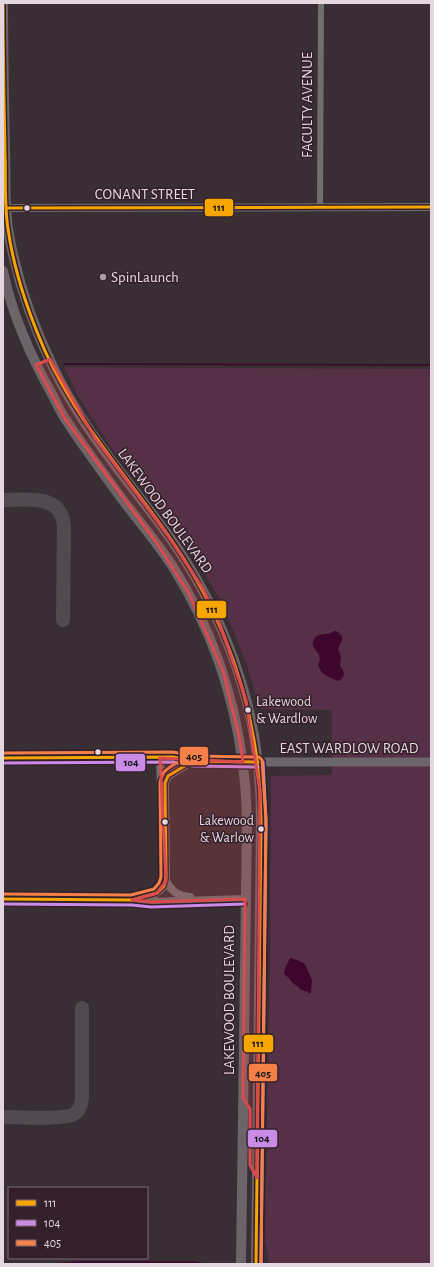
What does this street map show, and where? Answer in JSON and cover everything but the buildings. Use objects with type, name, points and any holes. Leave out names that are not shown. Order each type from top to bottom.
[{"type":"main road","name":"LAKEWOOD BOULEVARD","points":[[3,3],[5,208],[18,276],[50,359],[77,412],[167,534],[202,587],[220,624],[236,667],[246,700],[258,762],[261,820],[256,1264]]},
{"type":"main road","name":"LAKEWOOD BOULEVARD","points":[[3,271],[18,324],[36,365],[65,419],[114,489],[156,542],[189,594],[207,630],[223,671],[232,703],[243,762],[247,813],[241,1264]]},
{"type":"main road","points":[[36,365],[50,359]]},
{"type":"main road","name":"EAST WARDLOW ROAD","points":[[243,762],[431,762]]},
{"type":"main road","points":[[244,1098],[249,1104],[250,1109],[250,1165],[257,1178]]},
{"type":"street","name":"FACULTY AVENUE","points":[[320,207],[321,3]]},
{"type":"street","name":"CONANT STREET","points":[[5,208],[431,207]]},
{"type":"street","points":[[3,758],[173,758],[192,761],[243,762]]},
{"type":"street","points":[[160,758],[161,792],[165,804]]},
{"type":"street","points":[[132,900],[157,893],[164,886],[166,881],[165,783],[168,776],[192,761]]},
{"type":"street","points":[[166,881],[174,893],[181,896],[203,899],[245,899]]},
{"type":"street","points":[[3,899],[188,902],[203,899]]},
{"type":"highlighted area","points":[[50,359],[95,438],[167,534],[202,587],[220,624],[246,700],[260,791],[257,1178],[250,1165],[250,1109],[243,1098],[245,899],[151,902],[132,900],[157,893],[166,881],[160,758],[243,762],[239,736],[223,671],[189,594],[156,542],[65,419],[36,365]]},
{"type":"shaded area","points":[[64,367],[431,369],[431,1264],[268,1264],[268,1253],[265,1241],[270,949],[271,776],[332,775],[332,710],[260,709],[246,663],[222,603],[202,569],[178,534],[110,446],[79,398]]},
{"type":"shaded area","points":[[334,631],[339,633],[342,637],[342,641],[338,649],[341,657],[340,666],[344,674],[338,681],[325,675],[321,671],[318,664],[320,660],[313,646],[314,639],[316,637]]},
{"type":"shaded area","points":[[290,958],[305,964],[312,980],[311,993],[301,990],[284,974]]},
{"type":"waterway","points":[[64,364],[431,365]]},
{"type":"waterway","points":[[54,1264],[79,1262],[195,1262],[203,1264]]},
{"type":"taxiway","points":[[3,500],[32,500],[50,503],[57,508],[62,515],[64,526],[63,620]]},
{"type":"taxiway","points":[[3,1117],[61,1117],[69,1116],[78,1111],[82,1098],[82,1008]]},
{"type":"transit line","name":"111","points":[[3,3],[6,210],[14,260],[27,306],[45,351],[86,424],[168,535],[189,567],[208,601],[224,635],[237,670],[247,707],[259,781],[261,820],[256,1264]]},
{"type":"transit line","name":"111","points":[[7,208],[431,207]]},
{"type":"transit line","name":"405","points":[[3,753],[173,752],[194,756],[259,757],[262,760],[266,820],[261,1264]]},
{"type":"transit line","name":"405","points":[[3,894],[131,895],[154,889],[159,883],[161,877],[160,782],[164,772],[176,763],[191,757],[200,756]]},
{"type":"transit line","name":"111","points":[[3,758],[173,757],[193,761],[258,762]]},
{"type":"transit line","name":"111","points":[[3,899],[132,900],[157,893],[164,886],[166,878],[165,783],[168,776],[193,761]]},
{"type":"transit line","name":"104","points":[[3,763],[173,762],[193,766],[258,767]]},
{"type":"transit line","name":"104","points":[[261,1264],[266,820],[263,762]]},
{"type":"transit line","name":"104","points":[[3,904],[132,905],[151,907],[245,904]]},
{"type":"place","name":"SpinLaunch","points":[[103,277]]},
{"type":"place","name":"Lakewood & Wardlow","points":[[248,710]]},
{"type":"place","name":"Lakewood & Warlow","points":[[261,829]]}]
